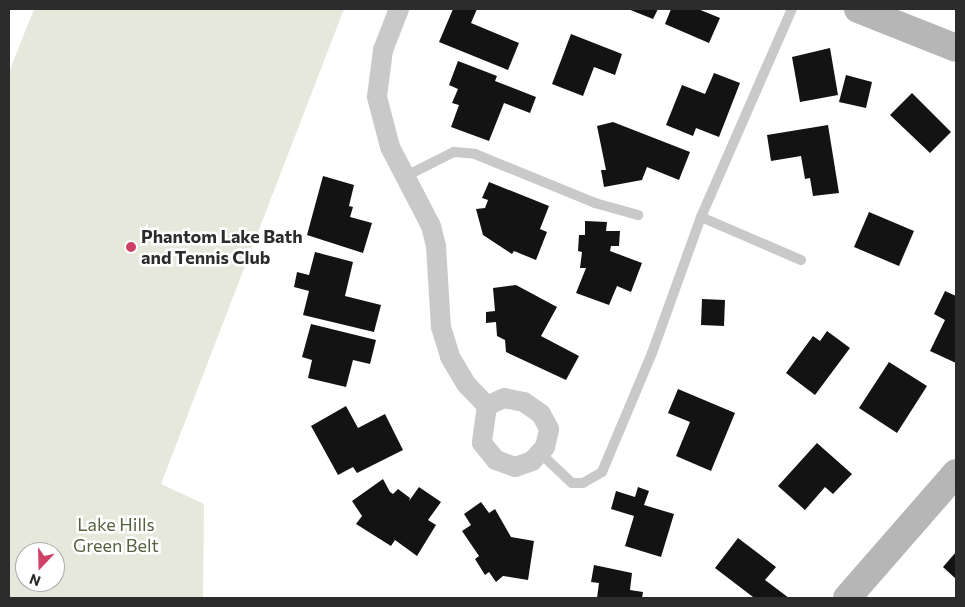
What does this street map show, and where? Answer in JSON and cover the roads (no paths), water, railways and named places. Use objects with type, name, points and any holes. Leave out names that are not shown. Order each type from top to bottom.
[{"type":"street","points":[[399,9],[384,50],[377,96],[390,147],[432,226],[436,246],[437,304],[450,357],[466,384],[487,406]]},
{"type":"street","points":[[858,9],[956,48]]},
{"type":"street","points":[[504,398],[524,402],[541,414],[549,429],[545,448],[532,462],[516,468],[496,460],[482,443],[487,406],[504,398]]},
{"type":"street","points":[[847,598],[956,473]]},
{"type":"lane","points":[[540,453],[572,483],[583,483],[602,472],[652,353],[701,217],[792,9]]},
{"type":"lane","points":[[406,176],[454,152],[475,154],[595,203],[638,215]]},
{"type":"lane","points":[[701,217],[801,260]]},
{"type":"place","name":"Phantom Lake Bath and Tennis Club","points":[[131,247]]},
{"type":"park label","name":"Lake Hills Green Belt","points":[[116,535]]}]
